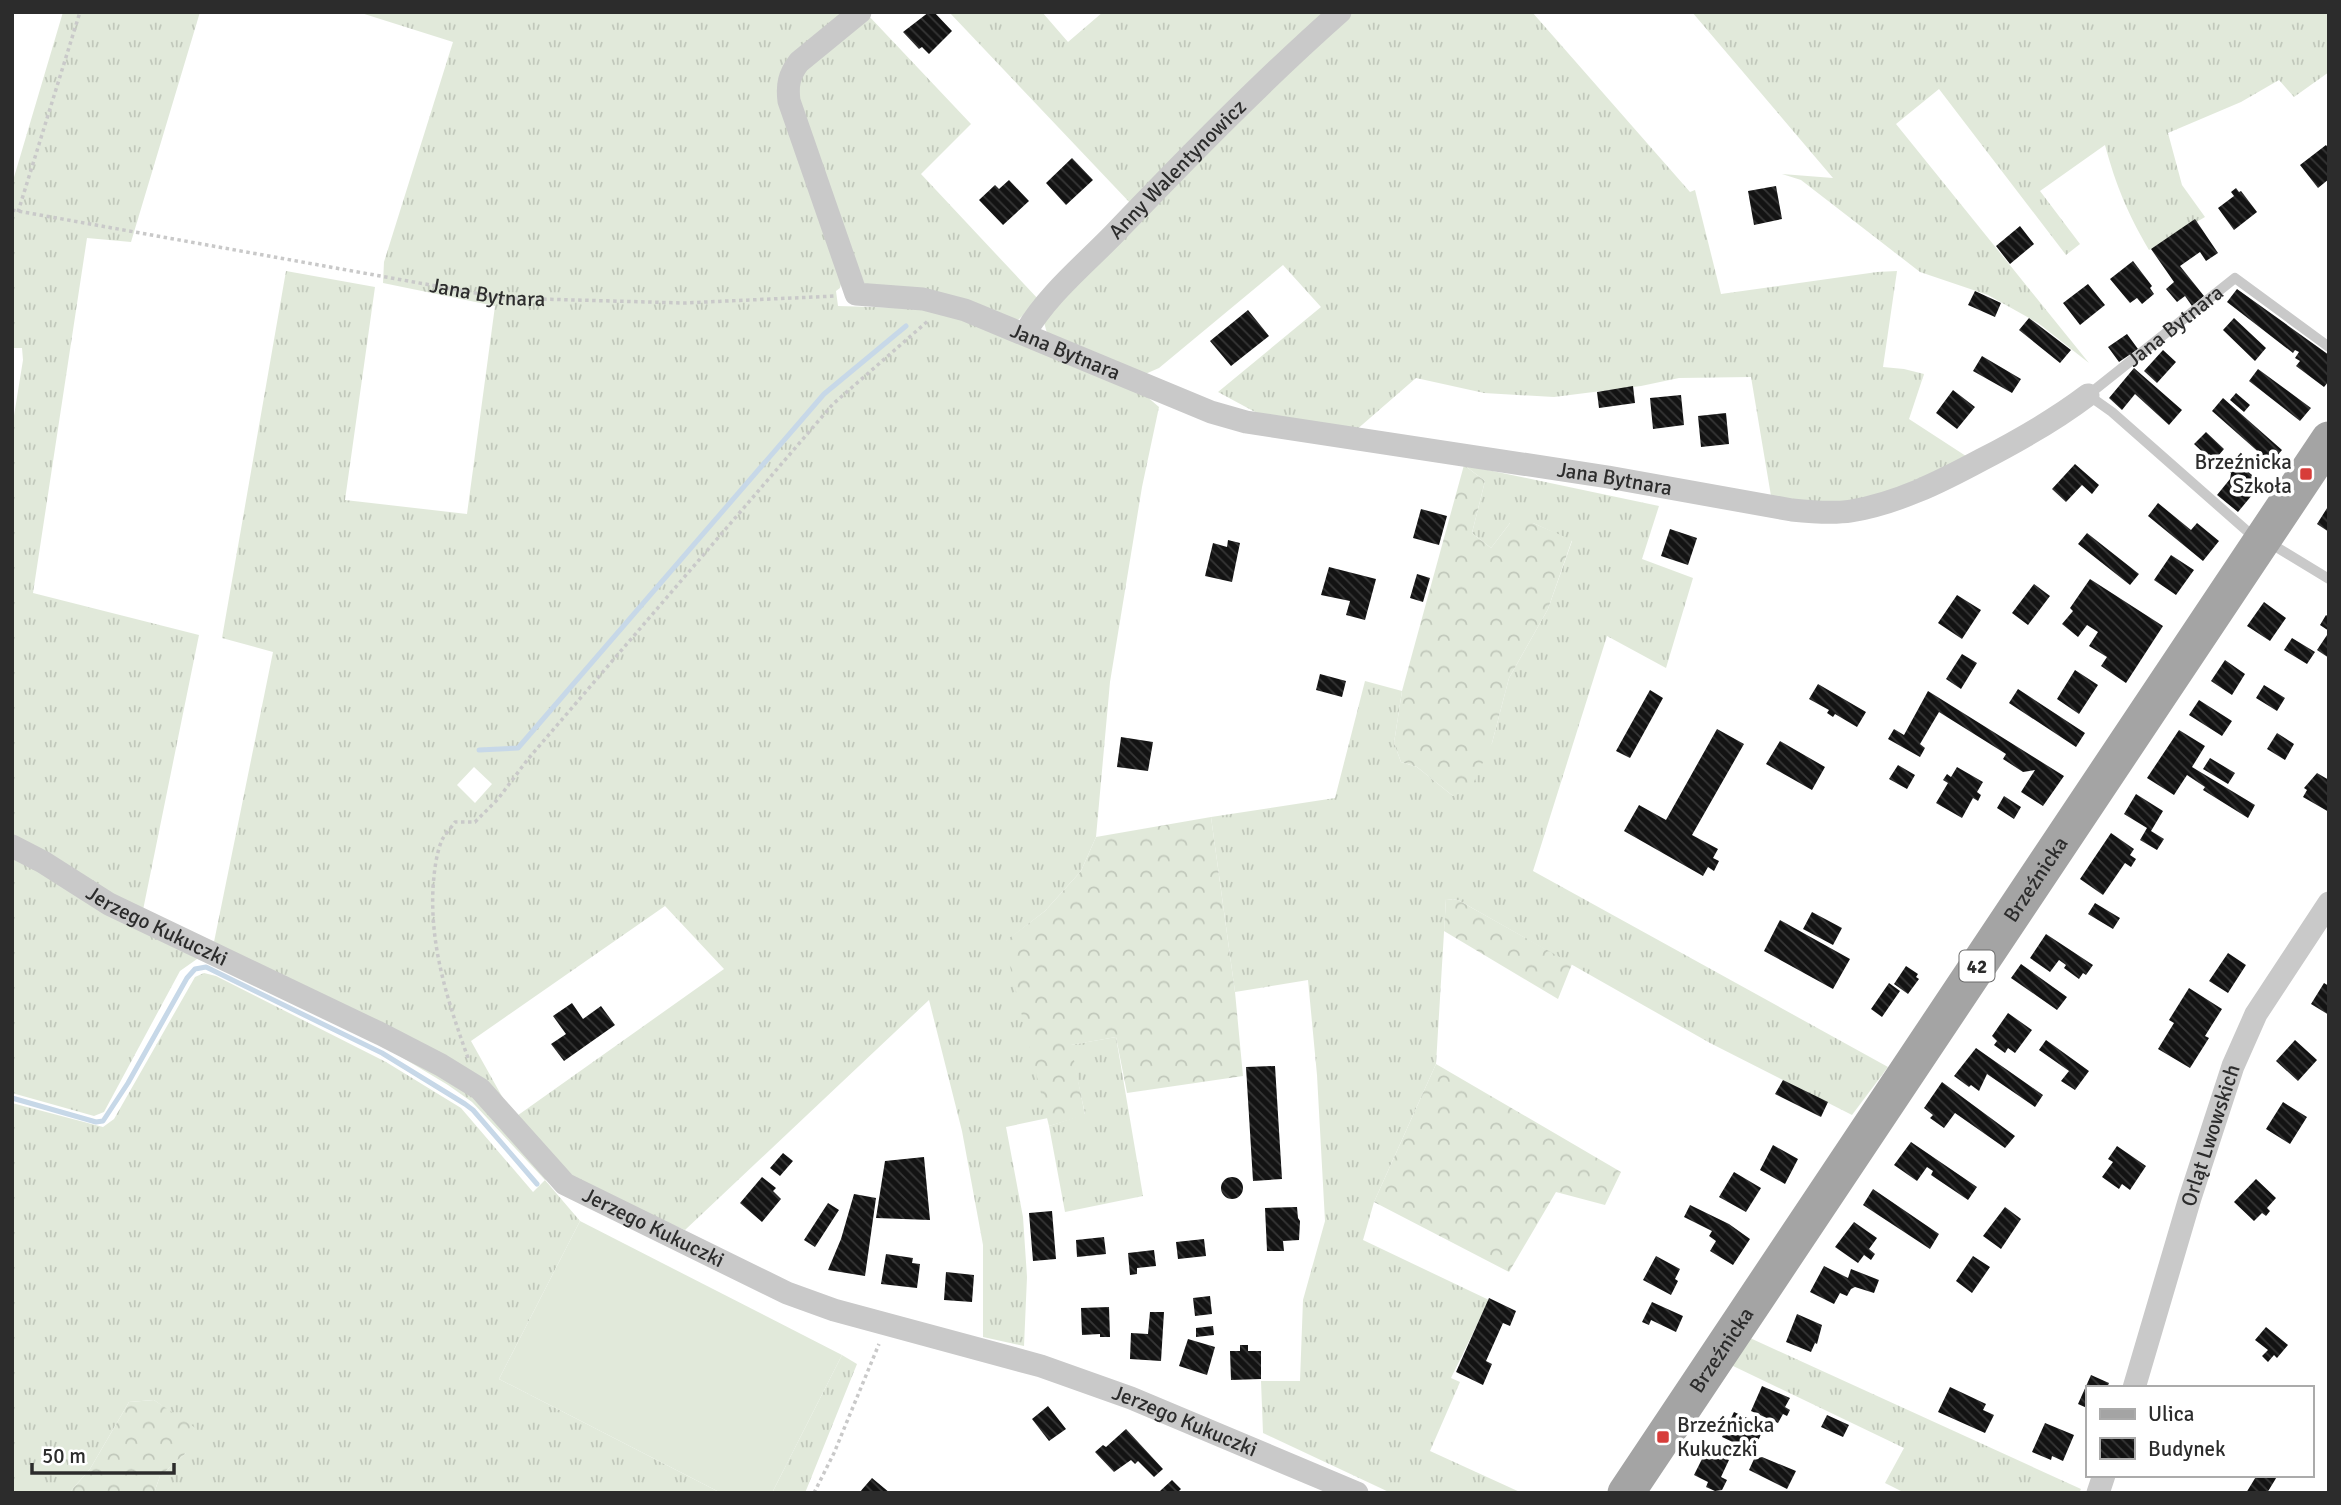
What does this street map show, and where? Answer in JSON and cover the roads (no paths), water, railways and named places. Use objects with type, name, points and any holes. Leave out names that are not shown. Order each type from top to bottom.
[{"type":"main road","name":"Brzeźnicka","points":[[1626,1493],[2329,440]]},
{"type":"street","name":"Jana Bytnara","points":[[860,12],[799,62],[792,71],[788,90],[789,100],[856,294],[923,299],[945,304],[1025,333],[1212,412],[1246,422],[1608,477],[1822,513],[1874,507],[1926,489],[2011,445],[2088,395]]},
{"type":"street","name":"Anny Walentynowicz","points":[[1025,333],[1044,304],[1161,184],[1340,12]]},
{"type":"street","name":"Jerzego Kukuczki","points":[[12,846],[43,862],[109,904],[441,1065],[480,1090],[565,1184],[787,1293],[834,1310],[1041,1366],[1105,1389],[1357,1493]]},
{"type":"street","name":"Orląt Lwowskich","points":[[2135,1386],[2190,1198],[2233,1066],[2256,1014],[2329,903]]},
{"type":"lane","name":"Jana Bytnara","points":[[2088,395],[2235,278],[2329,347]]},
{"type":"lane","points":[[2088,395],[2112,412],[2261,541],[2329,579]]},
{"type":"waterway","points":[[479,750],[518,748],[824,394],[906,326]]},
{"type":"waterway","points":[[12,1098],[96,1122],[103,1121],[128,1083],[187,978],[195,969],[206,967],[382,1053],[465,1104],[537,1184]]},
{"type":"place","name":"Brzeźnicka Szkoła","points":[[2306,474]]},
{"type":"place","name":"Brzeźnicka Kukuczki","points":[[1663,1437]]}]
